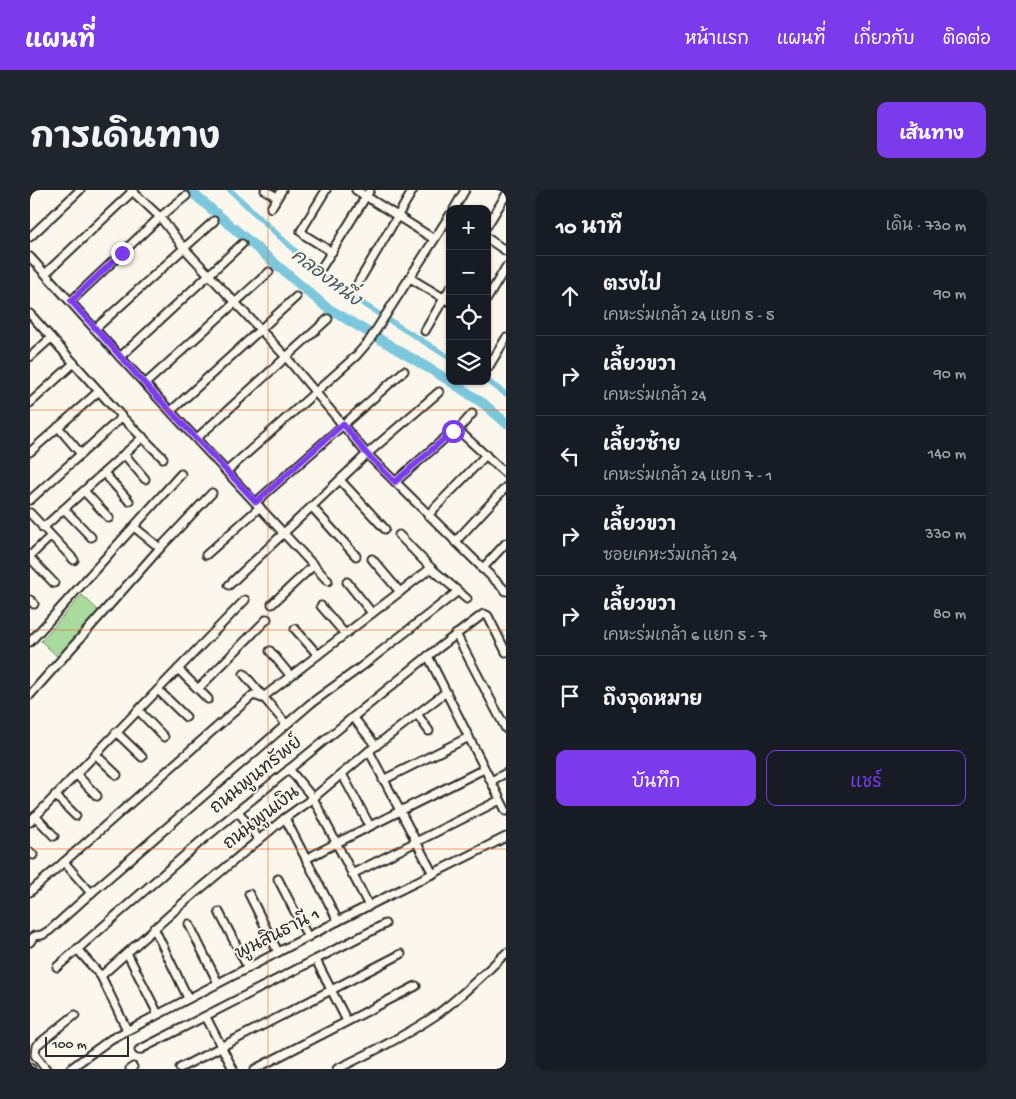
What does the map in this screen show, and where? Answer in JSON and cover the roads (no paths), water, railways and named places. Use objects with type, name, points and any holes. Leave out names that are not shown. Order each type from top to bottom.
[{"type":"street","points":[[30,237],[80,190]]},
{"type":"street","points":[[46,273],[132,190],[160,217],[184,248],[286,357],[367,454],[506,591]]},
{"type":"street","points":[[265,190],[277,197]]},
{"type":"street","points":[[271,208],[282,190]]},
{"type":"street","points":[[326,190],[301,231],[332,252]]},
{"type":"street","points":[[356,190],[368,193],[398,216],[434,239]]},
{"type":"street","points":[[358,283],[414,190]]},
{"type":"street","points":[[456,205],[465,190]]},
{"type":"street","points":[[322,267],[368,193]]},
{"type":"street","points":[[491,219],[506,195]]},
{"type":"street","points":[[71,301],[160,217],[186,196]]},
{"type":"street","points":[[95,329],[214,221]]},
{"type":"street","points":[[227,471],[356,356],[370,341],[446,221]]},
{"type":"street","points":[[491,241],[506,251]]},
{"type":"street","points":[[120,356],[242,244]]},
{"type":"street","points":[[30,256],[145,384],[328,581]]},
{"type":"street","points":[[489,295],[506,267]]},
{"type":"street","points":[[145,384],[269,272]]},
{"type":"street","points":[[410,278],[446,299]]},
{"type":"street","points":[[171,410],[296,297]]},
{"type":"street","points":[[425,331],[446,301]]},
{"type":"street","points":[[30,314],[122,417],[163,458]]},
{"type":"street","points":[[197,438],[328,319]]},
{"type":"street","points":[[30,357],[51,338]]},
{"type":"street","points":[[491,363],[506,338]]},
{"type":"street","points":[[30,403],[74,363]]},
{"type":"street","points":[[206,555],[343,424],[404,371]]},
{"type":"street","points":[[30,452],[99,391]]},
{"type":"street","points":[[229,586],[367,454],[439,392]]},
{"type":"street","points":[[395,482],[453,431],[458,430],[472,414]]},
{"type":"street","points":[[30,500],[122,417]]},
{"type":"street","points":[[58,427],[81,454]]},
{"type":"street","points":[[458,430],[506,474]]},
{"type":"street","points":[[43,528],[143,437]]},
{"type":"street","points":[[124,454],[145,479]]},
{"type":"street","points":[[428,515],[486,455]]},
{"type":"street","points":[[104,473],[129,501]]},
{"type":"street","points":[[30,642],[181,474]]},
{"type":"street","points":[[340,480],[385,529]]},
{"type":"street","points":[[455,542],[506,487]]},
{"type":"street","points":[[84,491],[110,518]]},
{"type":"street","points":[[30,695],[160,548],[212,493]]},
{"type":"street","points":[[312,507],[356,556]]},
{"type":"street","points":[[64,509],[91,537]]},
{"type":"street","points":[[30,513],[74,560]]},
{"type":"street","points":[[134,527],[160,548]]},
{"type":"street","points":[[399,535],[430,568],[467,599]]},
{"type":"street","points":[[51,536],[30,557],[54,583]]},
{"type":"street","points":[[482,569],[506,543]]},
{"type":"street","points":[[372,559],[400,592]]},
{"type":"street","points":[[272,604],[314,565]]},
{"type":"street","points":[[262,698],[430,568]]},
{"type":"street","points":[[347,582],[372,613]]},
{"type":"street","points":[[31,937],[42,935],[50,930],[286,724],[457,592]]},
{"type":"street","points":[[54,836],[32,819],[245,600]]},
{"type":"street","points":[[321,606],[345,634]]},
{"type":"street","name":"ถนนพูนทรัพย์","points":[[57,967],[238,811],[456,634],[485,616],[506,652]]},
{"type":"street","points":[[198,689],[267,619]]},
{"type":"street","points":[[295,629],[318,655]]},
{"type":"street","points":[[456,634],[506,729]]},
{"type":"street","points":[[270,652],[290,675]]},
{"type":"street","points":[[428,656],[506,811]]},
{"type":"street","points":[[178,669],[208,698]]},
{"type":"street","points":[[244,674],[262,698],[286,724]]},
{"type":"street","points":[[158,690],[186,717]]},
{"type":"street","name":"ถนนพูนเงิน","points":[[101,976],[154,928],[285,818],[314,798],[369,751],[446,692]]},
{"type":"street","points":[[30,892],[253,695],[262,698]]},
{"type":"street","points":[[138,710],[164,737]]},
{"type":"street","points":[[417,714],[428,731]]},
{"type":"street","points":[[353,717],[376,746]]},
{"type":"street","points":[[116,732],[142,757]]},
{"type":"street","points":[[383,780],[468,736]]},
{"type":"street","points":[[369,751],[433,874]]},
{"type":"street","points":[[95,754],[117,775]]},
{"type":"street","points":[[289,769],[314,798],[369,906]]},
{"type":"street","points":[[306,859],[484,769]]},
{"type":"street","points":[[491,781],[506,773]]},
{"type":"street","points":[[76,774],[97,796]]},
{"type":"street","points":[[342,774],[370,826]]},
{"type":"street","points":[[55,796],[76,816]]},
{"type":"street","points":[[352,874],[500,800]]},
{"type":"street","points":[[238,811],[259,840]]},
{"type":"street","points":[[285,818],[338,921]]},
{"type":"street","name":"พูนสินธานี 1","points":[[70,1069],[111,1038],[338,921],[506,838]]},
{"type":"street","points":[[64,862],[91,893]]},
{"type":"street","points":[[278,879],[308,937]]},
{"type":"street","points":[[249,894],[278,952]]},
{"type":"street","points":[[219,912],[248,968]]},
{"type":"street","points":[[189,924],[218,983]]},
{"type":"street","points":[[139,1050],[384,924]]},
{"type":"street","points":[[154,928],[188,998]]},
{"type":"street","points":[[77,949],[101,976],[127,1030]]},
{"type":"street","points":[[127,953],[158,1014]]},
{"type":"street","points":[[180,1068],[401,954]]},
{"type":"street","points":[[337,1069],[411,1030],[438,1013],[465,992],[506,954]]},
{"type":"street","points":[[316,960],[347,1021]]},
{"type":"street","points":[[255,1069],[416,986]]},
{"type":"street","points":[[46,1069],[35,1055],[36,1046],[75,1015]]},
{"type":"street","points":[[206,1016],[232,1068]]},
{"type":"waterway","name":"คลองหนึ่ง","points":[[189,190],[326,307],[446,379]]},
{"type":"waterway","points":[[230,190],[326,280],[446,356]]},
{"type":"waterway","points":[[491,384],[506,394]]},
{"type":"waterway","name":"คลองหนึ่ง","points":[[456,385],[484,404],[506,423]]}]
